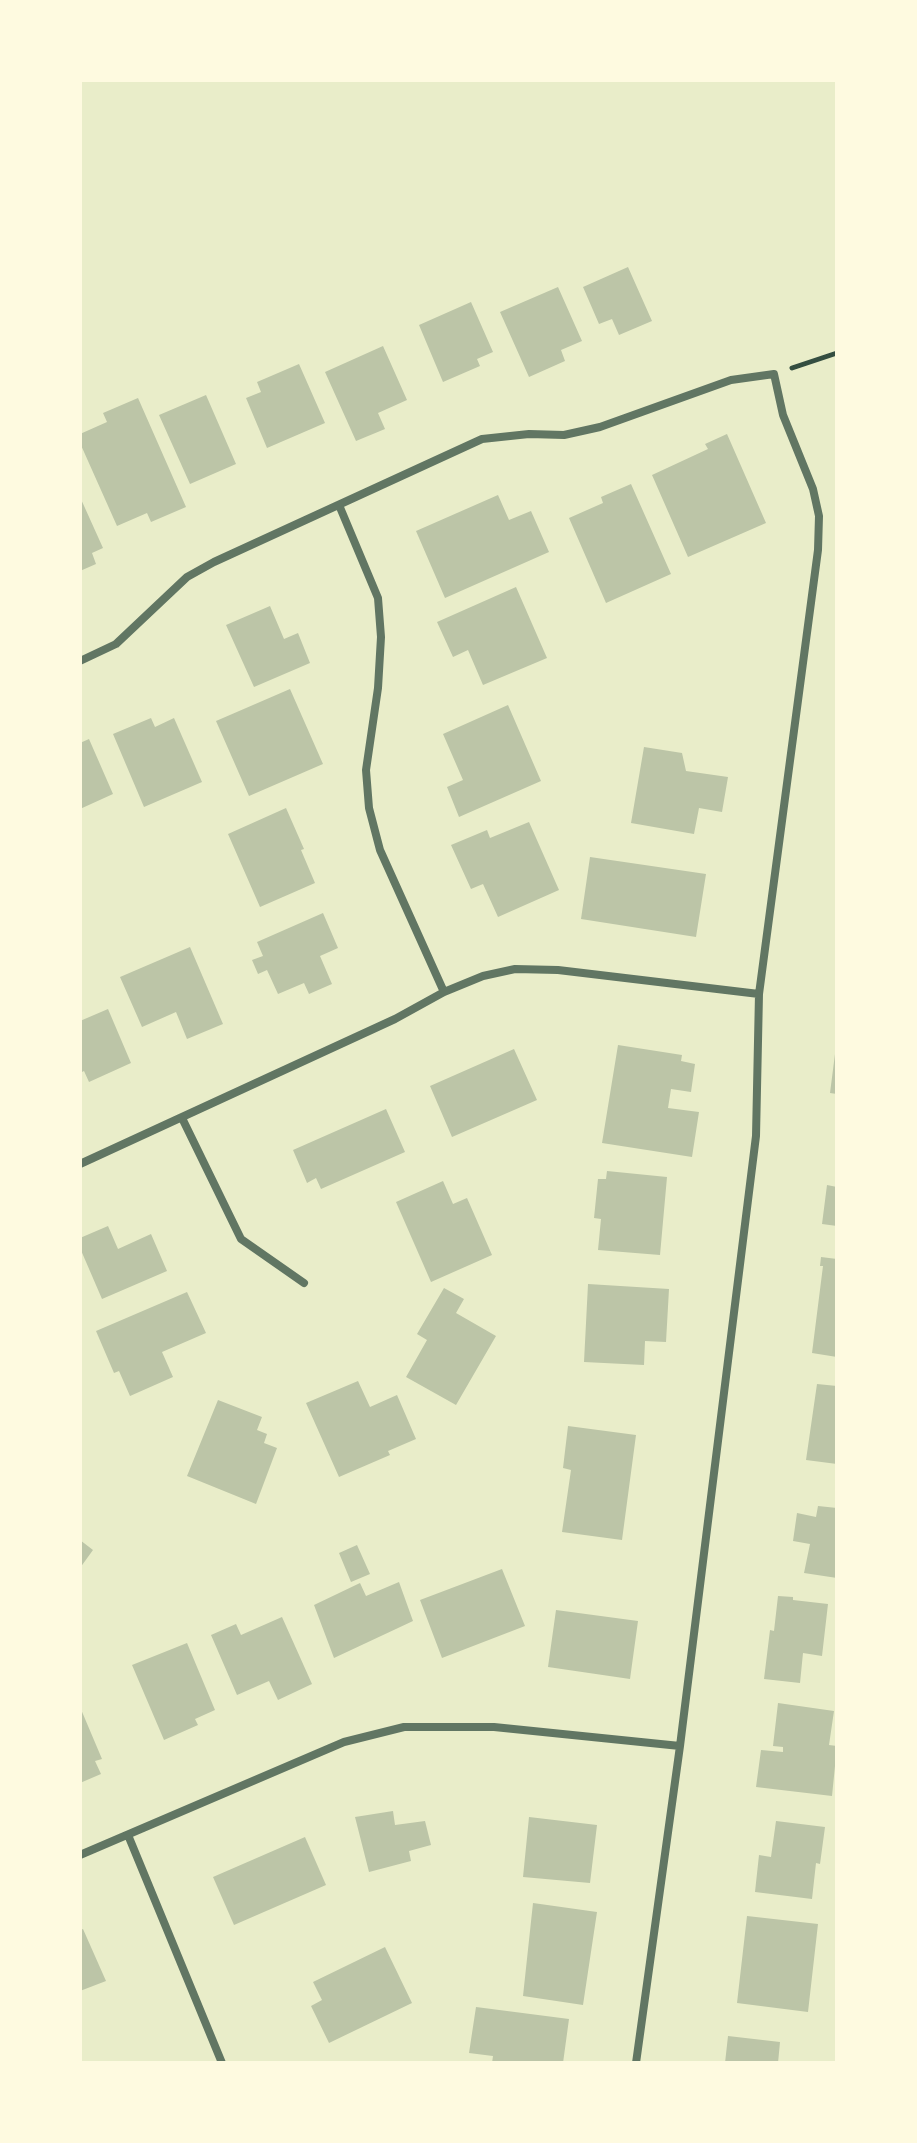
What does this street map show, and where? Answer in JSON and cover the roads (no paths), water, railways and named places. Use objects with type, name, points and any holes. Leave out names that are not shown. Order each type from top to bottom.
[{"type":"street","points":[[80,661],[116,644],[187,577],[214,562],[482,439],[529,434],[564,435],[600,427],[731,380],[774,374],[783,415],[813,489],[819,516],[818,550],[759,994],[756,1136],[680,1746],[636,2063]]},
{"type":"street","points":[[339,505],[378,598],[381,637],[378,688],[366,770],[369,808],[380,850],[444,992]]},
{"type":"street","points":[[80,1164],[483,976],[515,969],[558,970],[759,994]]},
{"type":"street","points":[[182,1118],[241,1239],[304,1283]]},
{"type":"street","points":[[80,1855],[344,1742],[404,1727],[494,1727],[680,1746]]},
{"type":"street","points":[[128,1835],[222,2063]]}]
